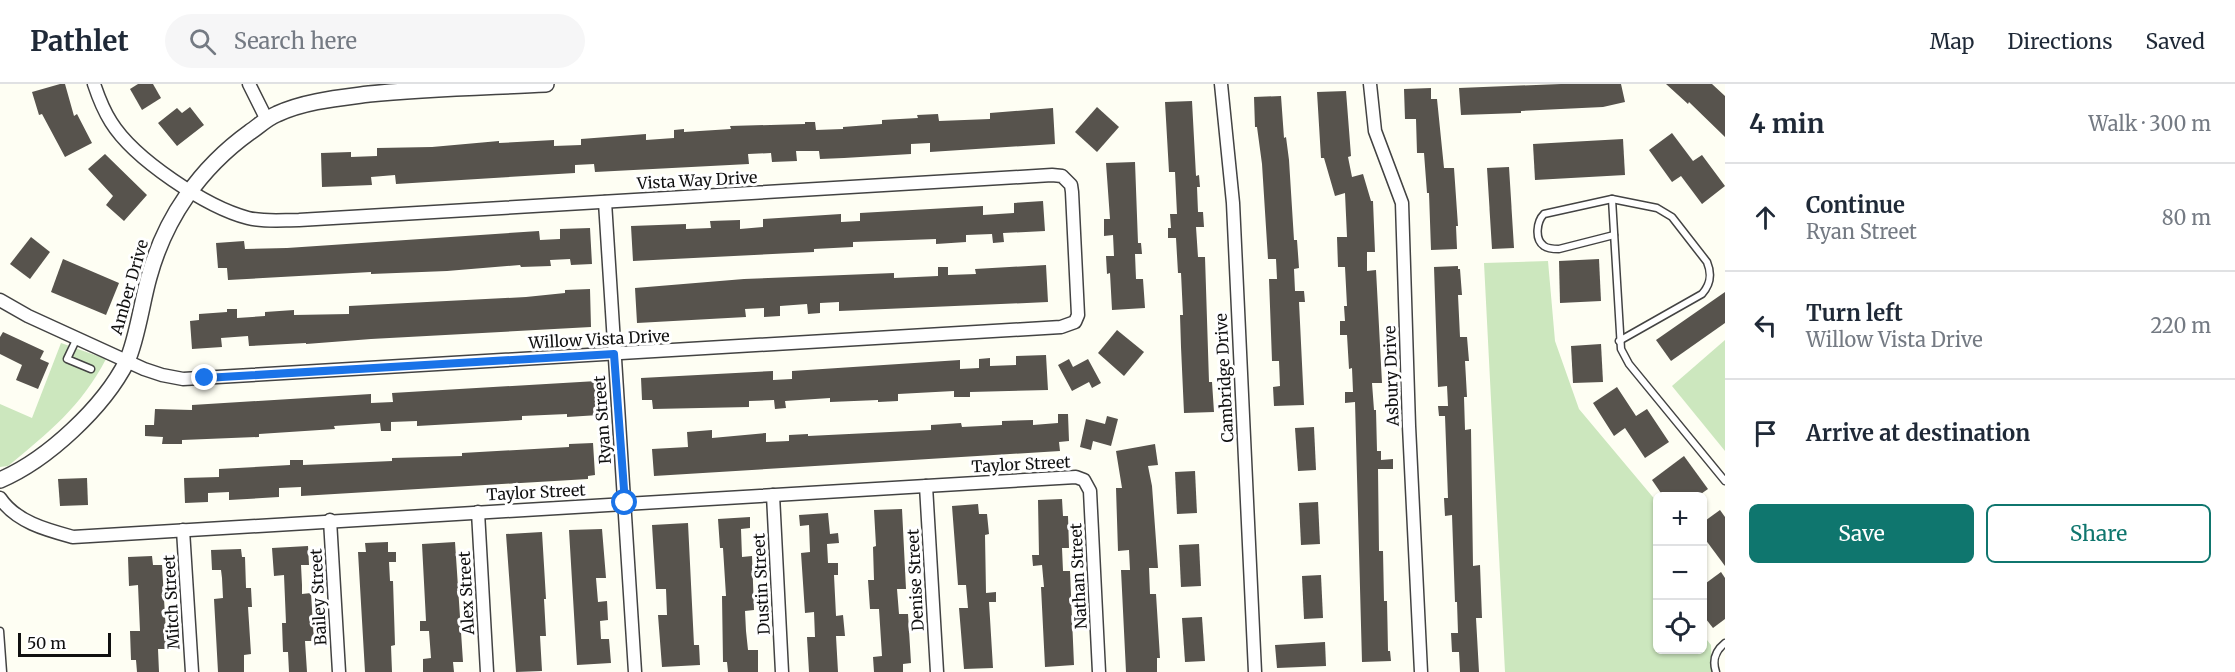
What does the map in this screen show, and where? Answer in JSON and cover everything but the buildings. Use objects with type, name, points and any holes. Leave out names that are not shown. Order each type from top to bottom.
[{"type":"street","name":"Vista Way Drive","points":[[94,84],[110,121],[140,155],[189,190],[227,211],[250,219],[299,220],[1062,176],[1071,185],[1072,192],[1079,308],[1075,322]]},
{"type":"street","points":[[249,84],[267,120]]},
{"type":"street","name":"Amber Drive","points":[[0,480],[11,475],[69,434],[100,402],[127,360],[155,255],[165,231],[189,190],[240,139],[277,114],[308,104],[339,98],[395,88],[546,84]]},
{"type":"street","name":"Cambridge Drive","points":[[1221,84],[1233,203],[1255,672]]},
{"type":"street","name":"Asbury Drive","points":[[1370,84],[1375,130],[1402,203],[1421,672]]},
{"type":"street","name":"Ryan Street","points":[[605,202],[634,672]]},
{"type":"street","name":"Willow Vista Drive","points":[[0,300],[28,316],[144,369],[183,379],[1061,327],[1075,322]]},
{"type":"street","name":"Taylor Street","points":[[0,498],[5,505],[26,520],[47,530],[73,537],[1076,477],[1084,480]]},
{"type":"street","name":"Nathan Street","points":[[1084,480],[1090,491],[1099,672]]},
{"type":"street","name":"Denise Street","points":[[926,486],[937,672]]},
{"type":"street","name":"Dustin Street","points":[[772,495],[782,672]]},
{"type":"street","name":"Alex Street","points":[[478,512],[488,672]]},
{"type":"street","name":"Bailey Street","points":[[330,520],[339,672]]},
{"type":"street","name":"Mitch Street","points":[[183,530],[192,672]]},
{"type":"lane","points":[[1614,235],[1559,249],[1544,246],[1538,235],[1538,223],[1544,214],[1612,199],[1657,208],[1667,212],[1707,262],[1710,269],[1710,283],[1702,294],[1619,341]]},
{"type":"lane","points":[[1612,199],[1619,341],[1629,364],[1725,481]]},
{"type":"lane","points":[[77,338],[67,359],[91,369]]},
{"type":"lane","points":[[0,631],[3,672]]},
{"type":"lane","points":[[1716,672],[1713,662],[1719,648],[1725,643]]},
{"type":"green space","points":[[1548,261],[1555,341],[1579,409],[1653,497],[1653,654],[1707,654],[1707,640],[1711,645],[1712,672],[1505,672],[1484,263]]},
{"type":"green space","points":[[1725,340],[1725,451],[1672,386]]},
{"type":"green space","points":[[61,343],[106,359],[86,391],[63,418],[8,466],[0,467],[0,404],[32,418]]},
{"type":"route","points":[[205,378],[614,354],[625,503]]}]
